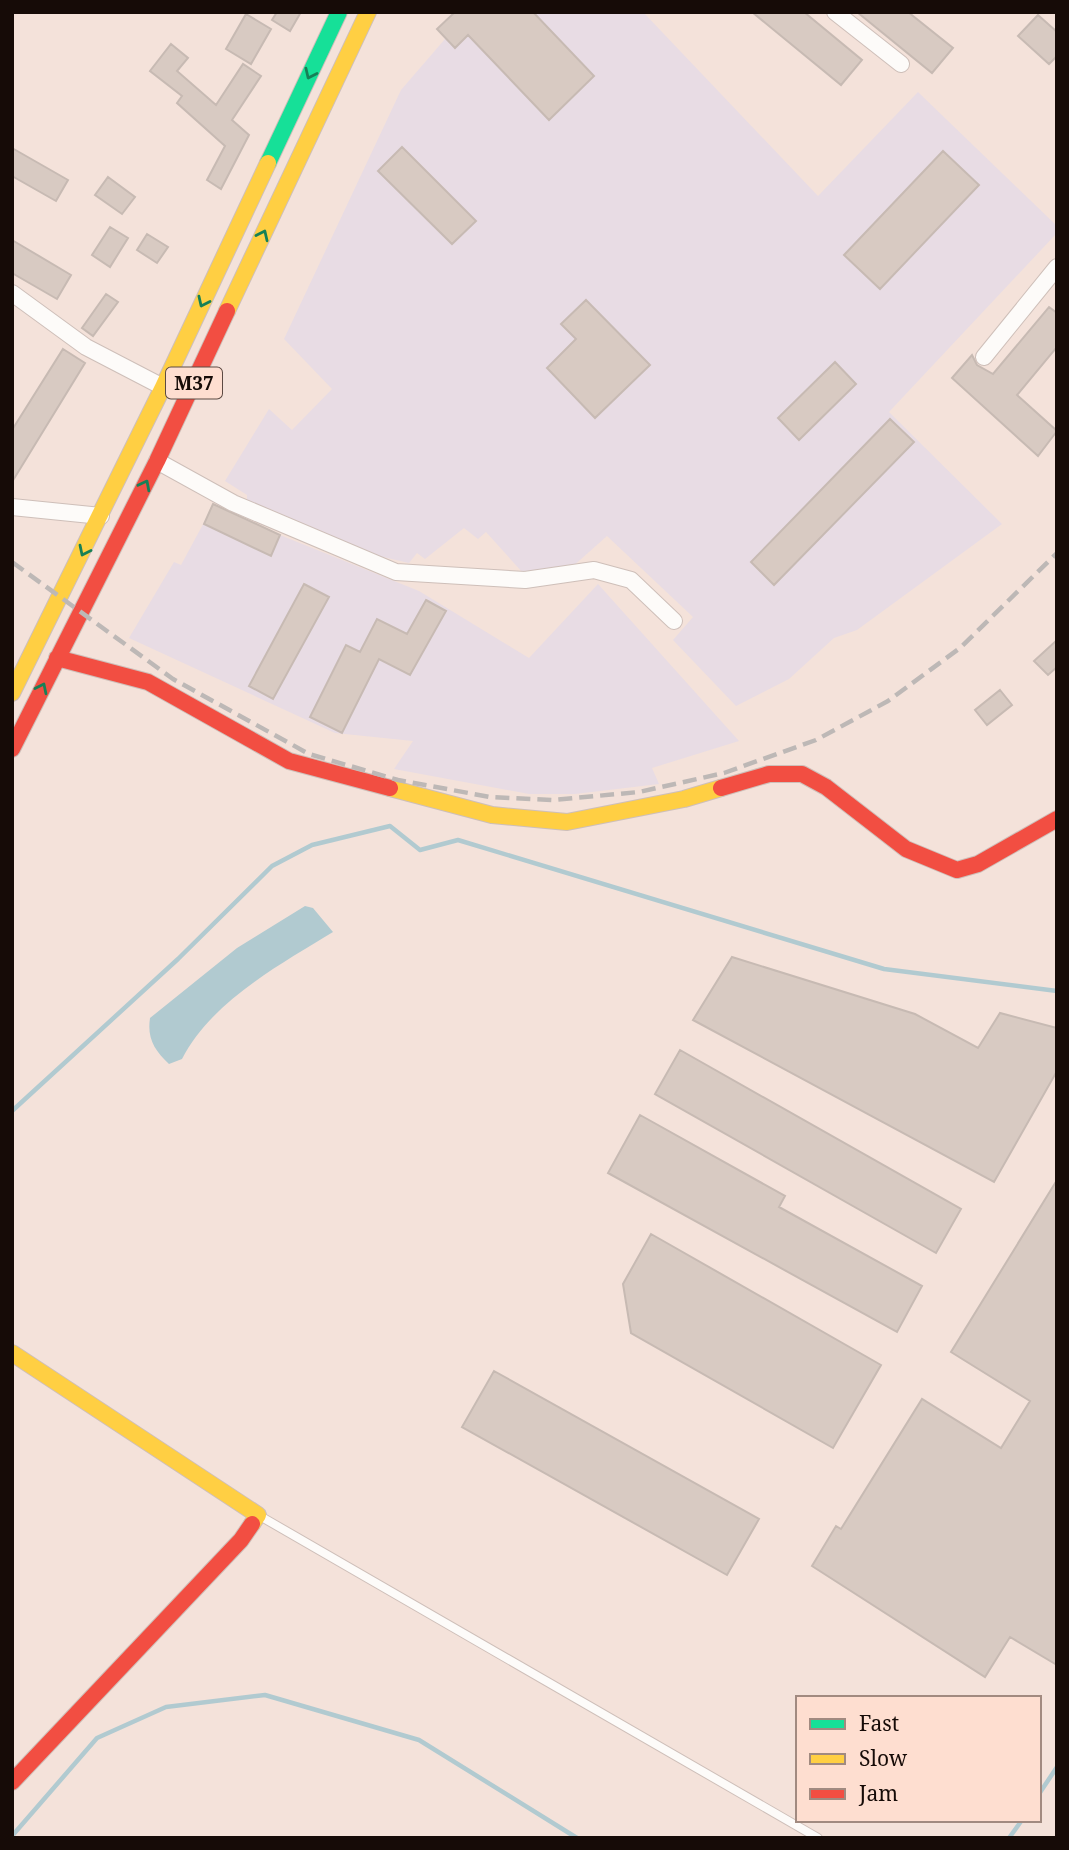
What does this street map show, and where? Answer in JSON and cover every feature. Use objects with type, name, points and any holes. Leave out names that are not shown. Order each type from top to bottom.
[{"type":"main road","name":"M37","points":[[12,693],[101,516],[340,12]]},
{"type":"main road","name":"M37","points":[[12,749],[157,461],[368,12]]},
{"type":"main road","points":[[220,265],[245,274]]},
{"type":"main road","points":[[57,658],[148,682],[289,761],[492,815],[566,822],[684,799],[769,774],[802,774],[826,787],[906,849],[957,870],[978,864],[1057,819]]},
{"type":"main road","points":[[12,1353],[258,1515],[242,1540],[12,1782]]},
{"type":"street","points":[[835,12],[901,64]]},
{"type":"street","points":[[984,357],[1057,267]]},
{"type":"street","points":[[12,293],[86,347],[163,387]]},
{"type":"street","points":[[157,461],[233,503],[396,572],[525,580],[594,570],[631,580],[674,621]]},
{"type":"street","points":[[12,507],[101,516]]},
{"type":"lane","points":[[258,1515],[818,1838]]},
{"type":"shaded area","points":[[455,12],[643,12],[818,196],[918,92],[1057,226],[1057,233],[889,412],[1002,524],[857,630],[834,638],[789,679],[736,706],[673,640],[693,617],[607,536],[571,568],[523,573],[486,532],[478,539],[464,528],[425,559],[417,553],[409,563],[370,554],[247,505],[247,495],[225,481],[269,409],[292,430],[332,389],[284,339],[401,90],[445,39],[437,29]]},
{"type":"shaded area","points":[[214,504],[280,535],[419,591],[529,658],[598,584],[739,741],[652,768],[659,784],[575,794],[529,794],[394,769],[413,741],[335,733],[129,638],[174,562],[181,565]]},
{"type":"water","points":[[305,906],[313,908],[333,932],[248,986],[228,1002],[210,1020],[182,1059],[169,1064],[153,1043],[150,1018],[237,948]]},
{"type":"building","points":[[277,12],[301,12],[290,31],[272,20]]},
{"type":"building","points":[[455,12],[533,12],[594,76],[549,120],[468,35],[455,48],[437,29]]},
{"type":"building","points":[[752,12],[804,12],[862,60],[841,85]]},
{"type":"building","points":[[857,12],[908,12],[953,48],[932,73]]},
{"type":"building","points":[[246,14],[271,29],[251,64],[226,49]]},
{"type":"building","points":[[1038,15],[1057,32],[1057,56],[1049,64],[1018,36]]},
{"type":"building","points":[[171,44],[188,58],[177,71],[216,105],[243,64],[261,76],[232,120],[249,135],[221,189],[207,180],[225,146],[177,103],[182,96],[150,71]]},
{"type":"building","points":[[402,147],[476,221],[452,244],[378,171]]},
{"type":"building","points":[[12,148],[68,180],[56,201],[12,176]]},
{"type":"building","points":[[943,151],[979,185],[880,289],[844,255]]},
{"type":"building","points":[[108,177],[135,197],[122,214],[95,195]]},
{"type":"building","points":[[110,227],[128,238],[110,267],[92,255]]},
{"type":"building","points":[[147,234],[168,247],[157,263],[137,250]]},
{"type":"building","points":[[12,240],[71,275],[57,299],[12,273]]},
{"type":"building","points":[[106,294],[118,302],[93,336],[82,328]]},
{"type":"building","points":[[586,300],[650,365],[595,418],[547,368],[576,339],[561,324]]},
{"type":"building","points":[[1049,307],[1057,313],[1057,347],[1017,395],[1057,431],[1038,456],[952,378],[972,355],[977,365],[993,374]]},
{"type":"building","points":[[63,349],[85,363],[12,482],[12,430]]},
{"type":"building","points":[[835,362],[856,384],[799,440],[778,418]]},
{"type":"building","points":[[890,419],[914,442],[774,585],[751,562]]},
{"type":"building","points":[[213,504],[280,535],[271,556],[204,524]]},
{"type":"building","points":[[304,584],[329,597],[273,699],[249,686]]},
{"type":"building","points":[[426,600],[446,611],[410,675],[379,659],[342,733],[310,717],[346,645],[360,652],[377,619],[407,634]]},
{"type":"building","points":[[1057,640],[1057,667],[1048,675],[1034,661]]},
{"type":"building","points":[[1000,690],[1012,705],[987,725],[975,710]]},
{"type":"building","points":[[732,957],[915,1014],[978,1048],[1000,1013],[1057,1028],[1057,1071],[994,1182],[693,1020]]},
{"type":"building","points":[[680,1050],[961,1209],[936,1253],[655,1094]]},
{"type":"building","points":[[640,1115],[785,1196],[779,1207],[922,1286],[897,1332],[608,1173]]},
{"type":"building","points":[[1057,1180],[1057,1665],[1010,1637],[985,1677],[812,1566],[836,1526],[841,1529],[922,1399],[1001,1448],[1030,1401],[951,1352]]},
{"type":"building","points":[[651,1234],[881,1365],[833,1448],[631,1333],[623,1284]]},
{"type":"building","points":[[494,1371],[759,1519],[727,1575],[462,1427]]},
{"type":"waterway","points":[[12,1111],[178,959],[272,866],[312,845],[390,826],[420,850],[458,840],[884,969],[1057,991]]},
{"type":"waterway","points":[[12,1836],[97,1738],[166,1707],[265,1695],[419,1740],[577,1838]]},
{"type":"waterway","points":[[1041,1791],[1057,1767]]},
{"type":"waterway","points":[[1009,1838],[1021,1822]]},
{"type":"railway","points":[[12,562],[173,679],[309,754],[398,780],[490,797],[553,800],[639,792],[724,773],[816,740],[888,701],[960,648],[1057,553]]},
{"type":"traffic: fast","points":[[268,163],[339,12]]},
{"type":"traffic: slow","points":[[227,311],[368,12]]},
{"type":"traffic: slow","points":[[12,693],[163,387],[268,163]]},
{"type":"traffic: slow","points":[[390,788],[492,815],[567,822],[684,799],[721,788]]},
{"type":"traffic: slow","points":[[12,1353],[258,1515],[252,1524]]},
{"type":"traffic: jam","points":[[12,749],[157,461],[227,311]]},
{"type":"traffic: jam","points":[[57,658],[148,682],[289,761],[390,788]]},
{"type":"traffic: jam","points":[[721,788],[769,774],[802,774],[826,787],[906,849],[957,870],[978,864],[1057,819]]},
{"type":"traffic: jam","points":[[12,1782],[241,1540],[252,1524]]}]
